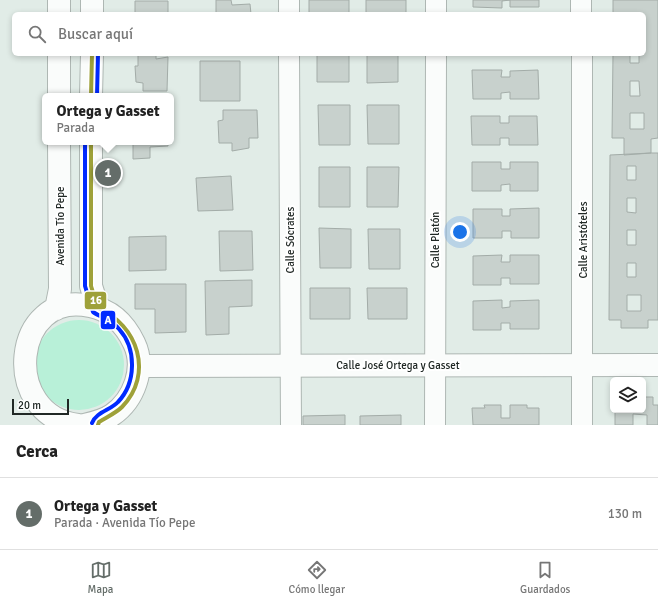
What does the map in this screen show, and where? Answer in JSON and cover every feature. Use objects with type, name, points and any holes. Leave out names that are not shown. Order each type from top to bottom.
[{"type":"main road","points":[[59,0],[59,12]]},
{"type":"main road","points":[[92,0],[92,12]]},
{"type":"main road","points":[[59,56],[59,93]]},
{"type":"main road","points":[[91,93],[92,56]]},
{"type":"main road","name":"Avenida Tío Pepe","points":[[56,309],[60,289],[59,145]]},
{"type":"main road","points":[[91,145],[90,286],[98,308]]},
{"type":"main road","points":[[78,425],[50,421],[37,409],[25,393],[19,374],[18,361],[23,341],[34,324],[44,315],[56,309],[70,305],[84,305],[98,308],[115,317],[128,330],[136,348],[139,366],[137,381],[131,394],[123,406],[112,415],[93,424]]},
{"type":"main road","name":"Calle José Ortega y Gasset","points":[[139,366],[658,365]]},
{"type":"street","points":[[289,0],[289,12]]},
{"type":"street","points":[[436,0],[436,12]]},
{"type":"street","points":[[581,0],[581,12]]},
{"type":"street","name":"Calle Sócrates","points":[[289,56],[291,425]]},
{"type":"street","name":"Calle Platón","points":[[435,425],[436,56]]},
{"type":"street","name":"Calle Aristóteles","points":[[582,56],[584,365],[582,425]]},
{"type":"green space","points":[[79,320],[96,323],[111,333],[121,348],[124,365],[121,382],[111,397],[96,407],[79,410],[62,407],[47,397],[37,382],[34,365],[37,348],[47,333],[62,323]]},
{"type":"building","points":[[216,0],[231,0],[232,5],[250,4],[251,12],[216,12]]},
{"type":"building","points":[[309,0],[349,0],[349,12],[309,12]]},
{"type":"building","points":[[366,0],[406,0],[406,12],[366,12]]},
{"type":"building","points":[[473,0],[510,0],[502,1],[502,8],[473,7]]},
{"type":"building","points":[[510,0],[539,0],[539,7],[510,7]]},
{"type":"building","points":[[613,0],[658,0],[658,138],[651,139],[651,153],[624,155],[624,138],[612,138],[613,56],[630,56],[630,63],[639,63],[639,56],[646,56],[646,12],[613,12]],"holes":[[[630,81],[639,81],[640,96],[630,96]],[[630,113],[644,113],[644,129],[630,129]]]},
{"type":"building","points":[[135,1],[168,1],[168,12],[135,12]]},
{"type":"building","points":[[138,56],[156,56],[156,59],[168,57],[167,91],[143,91],[143,83],[136,82],[135,66],[138,66]]},
{"type":"building","points":[[317,56],[349,56],[349,82],[317,82]]},
{"type":"building","points":[[367,56],[398,56],[398,82],[367,83]]},
{"type":"building","points":[[200,61],[240,61],[240,101],[200,101]]},
{"type":"building","points":[[472,70],[502,70],[501,77],[510,77],[510,71],[538,70],[539,99],[510,99],[510,92],[501,93],[501,99],[473,99]]},
{"type":"building","points":[[318,105],[350,105],[350,145],[319,145]]},
{"type":"building","points":[[367,105],[399,105],[399,144],[368,144]]},
{"type":"building","points":[[223,110],[257,110],[258,138],[249,138],[249,148],[232,151],[232,143],[219,143],[218,121],[223,120]]},
{"type":"building","points":[[471,116],[500,116],[500,123],[509,123],[509,116],[537,116],[538,145],[509,145],[509,138],[500,138],[500,145],[472,145]]},
{"type":"building","points":[[133,145],[168,145],[150,147],[150,158],[133,159]]},
{"type":"building","points":[[658,153],[658,320],[648,320],[648,328],[621,328],[621,320],[609,320],[610,155]],"holes":[[[627,166],[636,166],[636,180],[627,180]],[[627,198],[636,198],[636,213],[627,212]],[[627,230],[636,230],[636,245],[627,245]],[[627,263],[636,263],[636,277],[627,277]],[[627,295],[641,295],[641,311],[627,311]]]},
{"type":"building","points":[[472,162],[501,162],[501,169],[510,169],[510,162],[538,162],[538,191],[510,191],[510,184],[501,185],[501,191],[472,191]]},
{"type":"building","points":[[319,167],[350,167],[350,207],[319,207]]},
{"type":"building","points":[[367,167],[399,167],[398,207],[367,207]]},
{"type":"building","points":[[231,176],[233,210],[198,211],[196,178]]},
{"type":"building","points":[[539,208],[539,238],[511,238],[511,231],[502,231],[502,238],[473,238],[473,209],[502,209],[502,216],[510,216],[510,209]]},
{"type":"building","points":[[319,228],[351,229],[351,268],[320,268]]},
{"type":"building","points":[[368,229],[400,229],[400,269],[369,269]]},
{"type":"building","points":[[219,231],[252,231],[253,270],[220,271]]},
{"type":"building","points":[[166,236],[166,270],[129,271],[129,237]]},
{"type":"building","points":[[502,255],[501,262],[510,262],[510,255],[539,255],[539,284],[510,284],[510,278],[501,278],[501,285],[473,285],[473,256]]},
{"type":"building","points":[[252,280],[252,306],[229,307],[229,334],[206,335],[205,281]]},
{"type":"building","points":[[135,284],[186,284],[186,332],[155,333],[155,309],[135,309]]},
{"type":"building","points":[[310,288],[350,288],[350,319],[310,319]]},
{"type":"building","points":[[367,288],[407,288],[407,319],[368,319]]},
{"type":"building","points":[[502,300],[502,308],[510,307],[510,301],[539,300],[539,329],[510,329],[510,323],[501,323],[501,330],[473,330],[473,301]]},
{"type":"building","points":[[646,397],[653,397],[653,405],[658,405],[658,425],[647,425],[647,415],[633,414],[633,425],[615,425],[615,413],[646,413]]},
{"type":"building","points":[[484,405],[501,405],[501,418],[510,418],[510,405],[527,405],[527,408],[539,408],[539,425],[473,425],[472,408],[485,408]]},
{"type":"building","points":[[345,415],[345,425],[303,425],[303,416]]},
{"type":"building","points":[[401,415],[401,425],[360,425],[360,416]]},
{"type":"transit line","name":"16","points":[[91,93],[92,56]]},
{"type":"transit line","name":"A","points":[[97,93],[98,56]]},
{"type":"transit line","name":"A","points":[[85,145],[85,286],[93,312],[113,323],[125,337],[129,346],[132,366],[131,376],[124,394],[115,405],[97,416],[92,423]]},
{"type":"transit line","name":"16","points":[[91,145],[91,286],[98,308],[112,316],[123,326],[132,338],[137,352],[139,366],[137,380],[132,394],[122,407],[99,422],[98,425]]},
{"type":"place","name":"Ortega y Gasset","points":[[108,173]]}]
